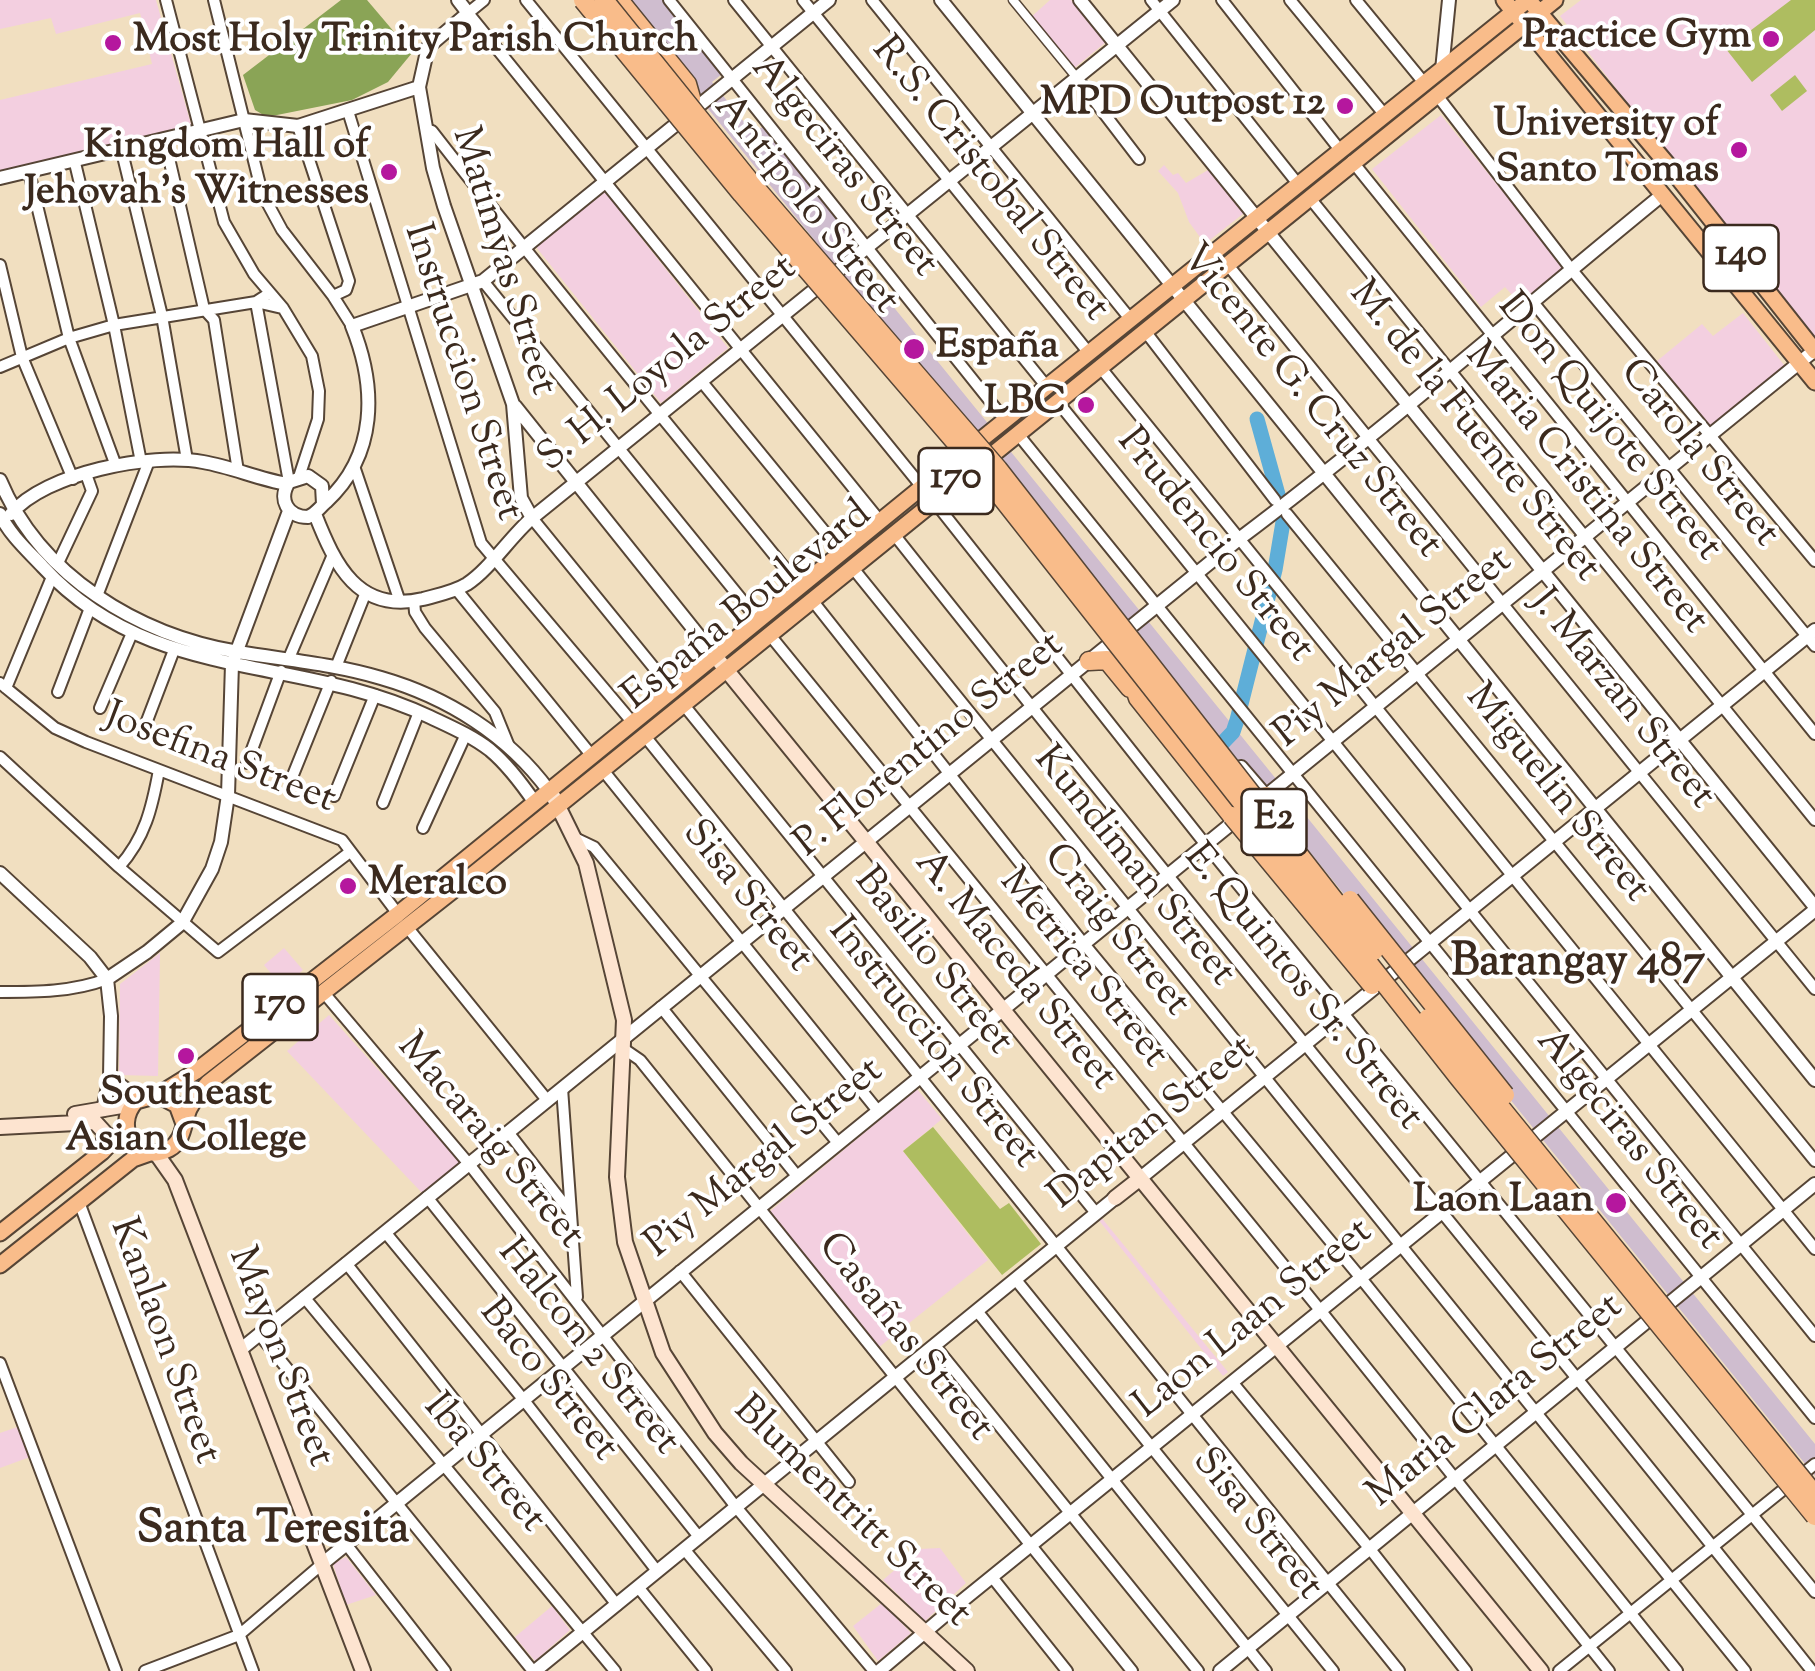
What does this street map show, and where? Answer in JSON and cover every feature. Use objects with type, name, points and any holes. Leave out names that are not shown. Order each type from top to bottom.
[{"type":"highway","points":[[569,0],[732,198],[800,272],[831,277]]},
{"type":"highway","name":"E2","points":[[583,0],[752,207],[987,479],[1429,1038],[1815,1516]]},
{"type":"highway","name":"E2","points":[[604,0],[753,185],[998,470],[1414,1001],[1815,1495]]},
{"type":"highway","points":[[619,0],[687,84],[691,98],[687,114]]},
{"type":"highway","points":[[1120,636],[1138,698]]},
{"type":"highway","points":[[1089,661],[1107,660],[1385,1001],[1429,1038]]},
{"type":"highway","points":[[1273,790],[1283,817],[1480,1061],[1554,1172]]},
{"type":"main road","name":"España Boulevard","points":[[1346,155],[1384,114],[1430,89],[1442,70],[1509,6],[1555,0]]},
{"type":"main road","name":"España Boulevard","points":[[638,729],[682,704],[720,663],[764,627],[800,587],[893,533],[934,500],[1005,420],[1100,367],[1267,231],[1304,190],[1346,155],[1430,89],[1525,25],[1532,4]]},
{"type":"main road","name":"140","points":[[1532,4],[1668,165],[1815,350]]},
{"type":"main road","name":"140","points":[[1509,6],[1815,382]]},
{"type":"main road","name":"España Boulevard","points":[[764,627],[812,600],[880,521],[922,487],[1010,438],[1089,353],[1256,217],[1304,190]]},
{"type":"main road","name":"España Boulevard","points":[[158,1095],[402,921],[638,729],[672,690],[720,663]]},
{"type":"main road","name":"A. Maceda Street","points":[[720,663],[1541,1671]]},
{"type":"main road","name":"Blumentritt Street","points":[[554,798],[586,863],[620,998],[624,1043],[617,1176],[625,1242],[663,1353],[715,1433],[764,1484],[967,1671]]},
{"type":"main road","name":"Blumentritt Street","points":[[540,809],[570,832]]},
{"type":"main road","name":"España Boulevard","points":[[184,1124],[190,1108],[208,1084],[324,994],[402,921]]},
{"type":"main road","name":"170","points":[[136,1101],[158,1095]]},
{"type":"main road","points":[[158,1095],[177,1105],[184,1124]]},
{"type":"main road","points":[[19,1127],[136,1101]]},
{"type":"main road","points":[[136,1101],[127,1114],[125,1128],[131,1142],[153,1153]]},
{"type":"main road","points":[[0,1127],[94,1122],[105,1133],[102,1152]]},
{"type":"main road","name":"170","points":[[177,1142],[184,1124]]},
{"type":"main road","points":[[0,1232],[102,1152],[125,1128]]},
{"type":"main road","points":[[0,1265],[133,1158],[167,1150],[177,1142]]},
{"type":"main road","name":"Mayon Street","points":[[175,1180],[177,1142]]},
{"type":"main road","name":"Mayon Street","points":[[153,1153],[175,1180],[363,1671]]},
{"type":"main road","name":"Dapitan Street","points":[[1115,1198],[1138,1180]]},
{"type":"street","points":[[166,0],[224,222],[254,274],[283,308],[312,356],[319,390],[315,432],[283,498],[289,511],[301,517],[319,509],[356,469],[368,404],[360,350],[352,326],[271,213],[262,193],[214,0]]},
{"type":"street","points":[[458,0],[880,521]]},
{"type":"street","points":[[0,178],[244,120],[298,126],[419,87],[428,47],[484,0]]},
{"type":"street","points":[[526,0],[922,487]]},
{"type":"street","name":"Antipolo Street","points":[[593,0],[831,277],[968,461],[1120,636],[1143,651],[1224,749],[1273,790]]},
{"type":"street","name":"Algeciras Street","points":[[669,0],[1005,420]]},
{"type":"street","name":"Prudencio Street","points":[[734,0],[1815,1336]]},
{"type":"street","name":"R.S. Cristobal Street","points":[[804,0],[1089,353]]},
{"type":"street","points":[[352,326],[478,284],[830,0]]},
{"type":"street","points":[[872,0],[1131,320]]},
{"type":"street","name":"Vicente G. Cruz Street","points":[[942,0],[1815,1080]]},
{"type":"street","points":[[1013,0],[1138,158]]},
{"type":"street","name":"M. de la Fuente Street","points":[[1080,0],[1815,908]]},
{"type":"street","name":"S. H. Loyola Street","points":[[532,518],[831,277],[856,267],[867,248],[1117,46],[1156,6],[1174,0]]},
{"type":"street","name":"Don Quijote Street","points":[[1222,0],[1815,734]]},
{"type":"street","points":[[1290,0],[1384,114]]},
{"type":"street","points":[[1356,0],[1571,269],[1815,561]]},
{"type":"street","points":[[1442,70],[1449,0]]},
{"type":"street","name":"Maria Cristina Street","points":[[1156,6],[1815,820]]},
{"type":"street","name":"Matimyas Street","points":[[419,87],[444,206],[478,284],[513,404],[520,498],[532,518]]},
{"type":"street","name":"Instruccion Street","points":[[348,111],[481,543],[638,729],[1399,1671]]},
{"type":"street","points":[[298,126],[349,281],[346,290],[333,296]]},
{"type":"street","points":[[426,130],[432,132],[800,587]]},
{"type":"street","points":[[165,140],[204,309],[214,320],[238,471]]},
{"type":"street","points":[[122,152],[162,316],[187,460]]},
{"type":"street","points":[[58,692],[145,462],[75,163]]},
{"type":"street","points":[[29,172],[69,338],[116,466]]},
{"type":"street","name":"P. Florentino Street","points":[[240,1350],[562,1088],[624,1043],[783,908],[1408,406],[1662,195]]},
{"type":"street","name":"J. Marzan Street","points":[[1227,264],[1815,989]]},
{"type":"street","points":[[0,265],[22,358],[80,476],[92,491],[3,685]]},
{"type":"street","points":[[831,277],[848,284]]},
{"type":"street","name":"Metrica Street","points":[[478,284],[620,447],[1609,1671]]},
{"type":"street","points":[[256,302],[270,294]]},
{"type":"street","name":"Carola Street","points":[[1532,301],[1812,637]]},
{"type":"street","points":[[256,302],[292,481]]},
{"type":"street","points":[[0,366],[69,338],[162,316],[256,302],[283,308]]},
{"type":"street","name":"Miguelin Street","points":[[1145,331],[1281,507],[1815,1161]]},
{"type":"street","name":"Piy Margal Street","points":[[322,1564],[1815,350]]},
{"type":"street","name":"R.S. Cristobal Street","points":[[1100,367],[1815,1249]]},
{"type":"street","name":"Kundiman Street","points":[[702,382],[1745,1671]]},
{"type":"street","name":"A. Maceda Street","points":[[513,404],[720,663]]},
{"type":"street","name":"Antipolo Street","points":[[1010,438],[1010,488],[1120,636]]},
{"type":"street","name":"Algeciras Street","points":[[1010,438],[1156,606],[1815,1418]]},
{"type":"street","points":[[5,519],[34,494],[80,476],[145,462],[187,460],[292,481],[316,480],[324,495],[319,509],[332,557],[344,575],[366,592],[407,602],[456,589],[476,576],[532,518],[672,690]]},
{"type":"street","points":[[356,469],[407,602],[500,718],[508,744]]},
{"type":"street","name":"Blumentritt Street","points":[[0,480],[5,519],[55,570],[132,633],[174,650],[234,658],[289,658],[383,678],[481,724],[508,744],[554,798]]},
{"type":"street","points":[[934,500],[1206,844],[1815,1592]]},
{"type":"street","points":[[0,992],[52,991],[107,979],[148,952],[182,922],[212,869],[223,832],[234,658],[289,511]]},
{"type":"street","name":"E. Quintos Sr. Street","points":[[893,533],[1812,1671]]},
{"type":"street","points":[[289,658],[332,557]]},
{"type":"street","name":"Sisa Street","points":[[456,589],[878,1111]]},
{"type":"street","points":[[336,667],[366,592]]},
{"type":"street","name":"Craig Street","points":[[812,600],[1084,944],[1360,1277],[1676,1671]]},
{"type":"street","name":"Blumentritt Street","points":[[93,602],[234,658],[331,682],[419,712],[466,734],[496,755],[540,809]]},
{"type":"street","points":[[1142,618],[1143,651]]},
{"type":"street","points":[[100,708],[132,633]]},
{"type":"street","name":"Dapitan Street","points":[[1138,1180],[1764,671],[1812,637]]},
{"type":"street","points":[[145,726],[174,650]]},
{"type":"street","points":[[247,764],[282,671]]},
{"type":"street","points":[[291,780],[331,682]]},
{"type":"street","name":"Josefina Street","points":[[3,685],[55,728],[342,840],[402,921],[547,1100]]},
{"type":"street","points":[[334,796],[375,695]]},
{"type":"street","name":"Basilio Street","points":[[682,704],[1096,1213]]},
{"type":"street","points":[[383,803],[419,712]]},
{"type":"street","points":[[423,828],[466,734]]},
{"type":"street","points":[[0,757],[214,950],[222,951],[350,852]]},
{"type":"street","points":[[119,867],[146,830],[160,770]]},
{"type":"street","points":[[570,832],[594,848],[838,1143]]},
{"type":"street","points":[[2,879],[90,957],[107,979],[111,1005],[110,1078],[103,1110]]},
{"type":"street","name":"Laon Laan Street","points":[[877,1671],[1360,1277],[1694,1014],[1815,908]]},
{"type":"street","name":"Macaraig Street","points":[[324,994],[577,1298],[736,1507],[877,1671]]},
{"type":"street","points":[[662,1008],[797,1176]]},
{"type":"street","name":"Casañas Street","points":[[624,1043],[1132,1671]]},
{"type":"street","points":[[110,1078],[136,1101]]},
{"type":"street","points":[[562,1088],[577,1298]]},
{"type":"street","points":[[508,1132],[572,1214]]},
{"type":"street","name":"Maria Clara Street","points":[[1220,1671],[1815,1184]]},
{"type":"street","name":"Halcon 2 Street","points":[[427,1198],[699,1537]]},
{"type":"street","name":"Dapitan Street","points":[[534,1671],[1115,1198]]},
{"type":"street","name":"Kanlaon Street","points":[[78,1202],[253,1671]]},
{"type":"street","name":"Baco Street","points":[[385,1232],[523,1399],[657,1572]]},
{"type":"street","points":[[346,1263],[616,1604]]},
{"type":"street","points":[[680,1272],[849,1482]]},
{"type":"street","name":"Sisa Street","points":[[1016,1280],[1334,1671]]},
{"type":"street","name":"Iba Street","points":[[304,1298],[615,1671]]},
{"type":"street","points":[[977,1312],[1266,1671]]},
{"type":"street","points":[[259,1334],[534,1671]]},
{"type":"street","points":[[935,1346],[1198,1671]]},
{"type":"street","points":[[0,1363],[116,1671]]},
{"type":"street","points":[[1232,1382],[1466,1671]]},
{"type":"street","points":[[1559,1671],[1815,1464]]},
{"type":"street","points":[[346,1544],[445,1671]]},
{"type":"street","points":[[684,1549],[786,1671]]},
{"type":"street","points":[[145,1671],[239,1635],[322,1564]]},
{"type":"street","points":[[992,1577],[1067,1671]]},
{"type":"street","points":[[638,1587],[706,1671]]},
{"type":"shaded area","points":[[0,0],[156,0],[192,128],[0,172],[0,100],[152,64],[140,13],[56,34],[51,18],[0,29]]},
{"type":"shaded area","points":[[620,0],[662,0],[722,74],[712,82],[753,133],[764,126],[859,243],[849,252],[1815,1444],[1815,1476]]},
{"type":"shaded area","points":[[1050,0],[1071,0],[1106,42],[1072,70],[1030,18]]},
{"type":"shaded area","name":"University of Santo Tomas","points":[[1581,0],[1815,0],[1815,337],[1760,274],[1560,16]]},
{"type":"shaded area","points":[[1441,115],[1566,270],[1521,305],[1505,287],[1481,307],[1372,169]]},
{"type":"shaded area","points":[[1164,165],[1186,183],[1208,170],[1244,213],[1205,244],[1189,222],[1178,193],[1158,171]]},
{"type":"shaded area","points":[[605,192],[728,348],[661,403],[536,247]]},
{"type":"shaded area","points":[[1743,313],[1788,370],[1711,428],[1657,361],[1702,324],[1713,336]]},
{"type":"shaded area","points":[[284,948],[303,970],[283,988],[264,965]]},
{"type":"shaded area","points":[[160,953],[158,1076],[119,1075],[120,984]]},
{"type":"shaded area","points":[[329,1015],[464,1165],[424,1195],[287,1051]]},
{"type":"shaded area","points":[[917,1089],[942,1119],[903,1151],[988,1260],[878,1348],[768,1213]]},
{"type":"shaded area","points":[[1100,1216],[1228,1372],[1223,1376],[1097,1218]]},
{"type":"shaded area","points":[[26,1424],[38,1454],[0,1468],[0,1433]]},
{"type":"shaded area","points":[[940,1548],[966,1583],[925,1621],[883,1580],[919,1549]]},
{"type":"shaded area","points":[[346,1557],[376,1595],[346,1605],[333,1564]]},
{"type":"shaded area","points":[[882,1603],[911,1633],[878,1661],[853,1626]]},
{"type":"shaded area","points":[[552,1606],[570,1630],[535,1661],[515,1637]]},
{"type":"green space","points":[[341,0],[367,0],[412,53],[388,82],[352,100],[267,117],[255,110],[243,75]]},
{"type":"green space","name":"Practice Gym","points":[[1791,0],[1815,0],[1815,30],[1752,82],[1726,49]]},
{"type":"green space","points":[[1795,75],[1807,91],[1782,111],[1770,95]]},
{"type":"green space","points":[[933,1127],[1000,1209],[1009,1203],[1041,1244],[1002,1275],[903,1151]]},
{"type":"waterway","points":[[1210,756],[1233,732],[1237,720],[1275,570],[1284,516],[1257,419]]},
{"type":"place","name":"Practice Gym","points":[[1771,39]]},
{"type":"place","name":"Most Holy Trinity Parish Church","points":[[113,43]]},
{"type":"place","name":"MPD Outpost 12","points":[[1345,106]]},
{"type":"place","name":"University of Santo Tomas","points":[[1739,150]]},
{"type":"place","name":"Kingdom Hall of Jehovah's Witnesses","points":[[389,172]]},
{"type":"place","name":"España","points":[[914,349]]},
{"type":"place","name":"LBC","points":[[1086,405]]},
{"type":"place","name":"Meralco","points":[[348,886]]},
{"type":"place","name":"Southeast Asian College","points":[[186,1056]]},
{"type":"place","name":"Laon Laan","points":[[1616,1203]]},
{"type":"district","name":"Barangay 487","points":[[1578,966]]},
{"type":"district","name":"Santa Teresita","points":[[273,1533]]}]
